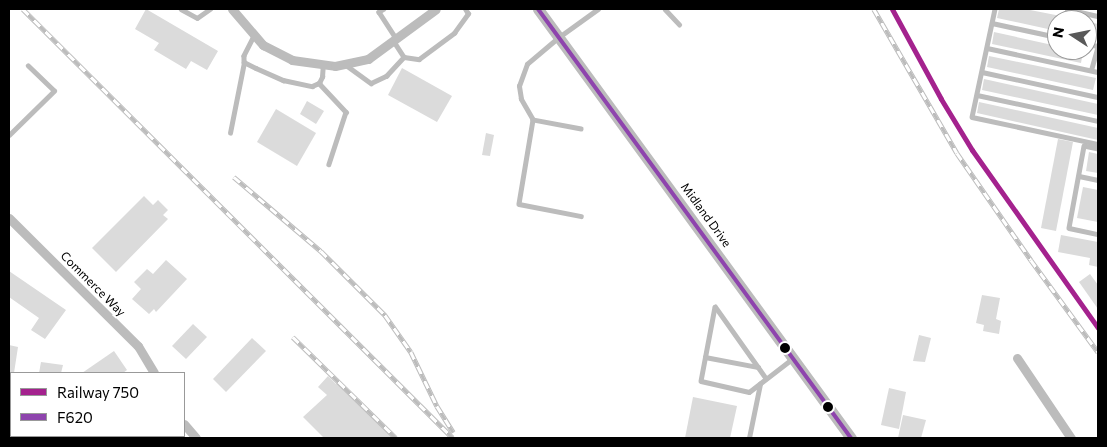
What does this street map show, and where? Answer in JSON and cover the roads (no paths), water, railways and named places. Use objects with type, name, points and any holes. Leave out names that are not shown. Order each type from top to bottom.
[{"type":"street","points":[[232,9],[263,45],[292,60],[335,66],[368,59],[436,9]]},
{"type":"street","name":"Midland Drive","points":[[538,9],[851,438]]},
{"type":"street","name":"Commerce Way","points":[[9,218],[138,346],[153,372]]},
{"type":"street","points":[[1017,358],[1071,438]]},
{"type":"street","points":[[185,425],[196,438]]},
{"type":"lane","points":[[181,9],[197,18],[210,9]]},
{"type":"lane","points":[[384,9],[379,12],[404,57]]},
{"type":"lane","points":[[404,57],[419,59],[454,33],[468,14],[465,9]]},
{"type":"lane","points":[[581,216],[518,204],[534,120],[521,99],[519,86],[527,64],[559,37],[598,9]]},
{"type":"lane","points":[[665,9],[679,24]]},
{"type":"lane","points":[[996,9],[972,117],[1098,144]]},
{"type":"lane","points":[[992,23],[1047,35]]},
{"type":"lane","points":[[230,133],[244,56],[254,36]]},
{"type":"lane","points":[[1091,70],[1098,46]]},
{"type":"lane","points":[[987,48],[1098,72]]},
{"type":"lane","points":[[344,64],[371,83],[386,76],[404,57]]},
{"type":"lane","points":[[244,62],[283,80],[312,86],[319,83],[322,77],[323,64]]},
{"type":"lane","points":[[9,135],[54,91],[28,66]]},
{"type":"lane","points":[[982,72],[1098,97]]},
{"type":"lane","points":[[319,83],[346,112],[329,164]]},
{"type":"lane","points":[[977,95],[1098,121]]},
{"type":"lane","points":[[534,120],[581,129]]},
{"type":"lane","points":[[1098,149],[1084,146],[1068,228],[1098,234]]},
{"type":"lane","points":[[1079,176],[1098,180]]},
{"type":"lane","points":[[766,378],[715,307],[701,381],[749,392],[793,358]]},
{"type":"lane","points":[[705,357],[758,367]]},
{"type":"lane","points":[[749,438],[760,384]]},
{"type":"railway","points":[[23,9],[453,438]]},
{"type":"railway","points":[[874,9],[957,153],[1098,352]]},
{"type":"railway","points":[[234,177],[321,251],[385,315],[411,352],[437,406],[453,432]]},
{"type":"railway","points":[[293,337],[396,438]]},
{"type":"rail line","name":"750","points":[[892,9],[941,99],[972,150],[1098,328]]}]
